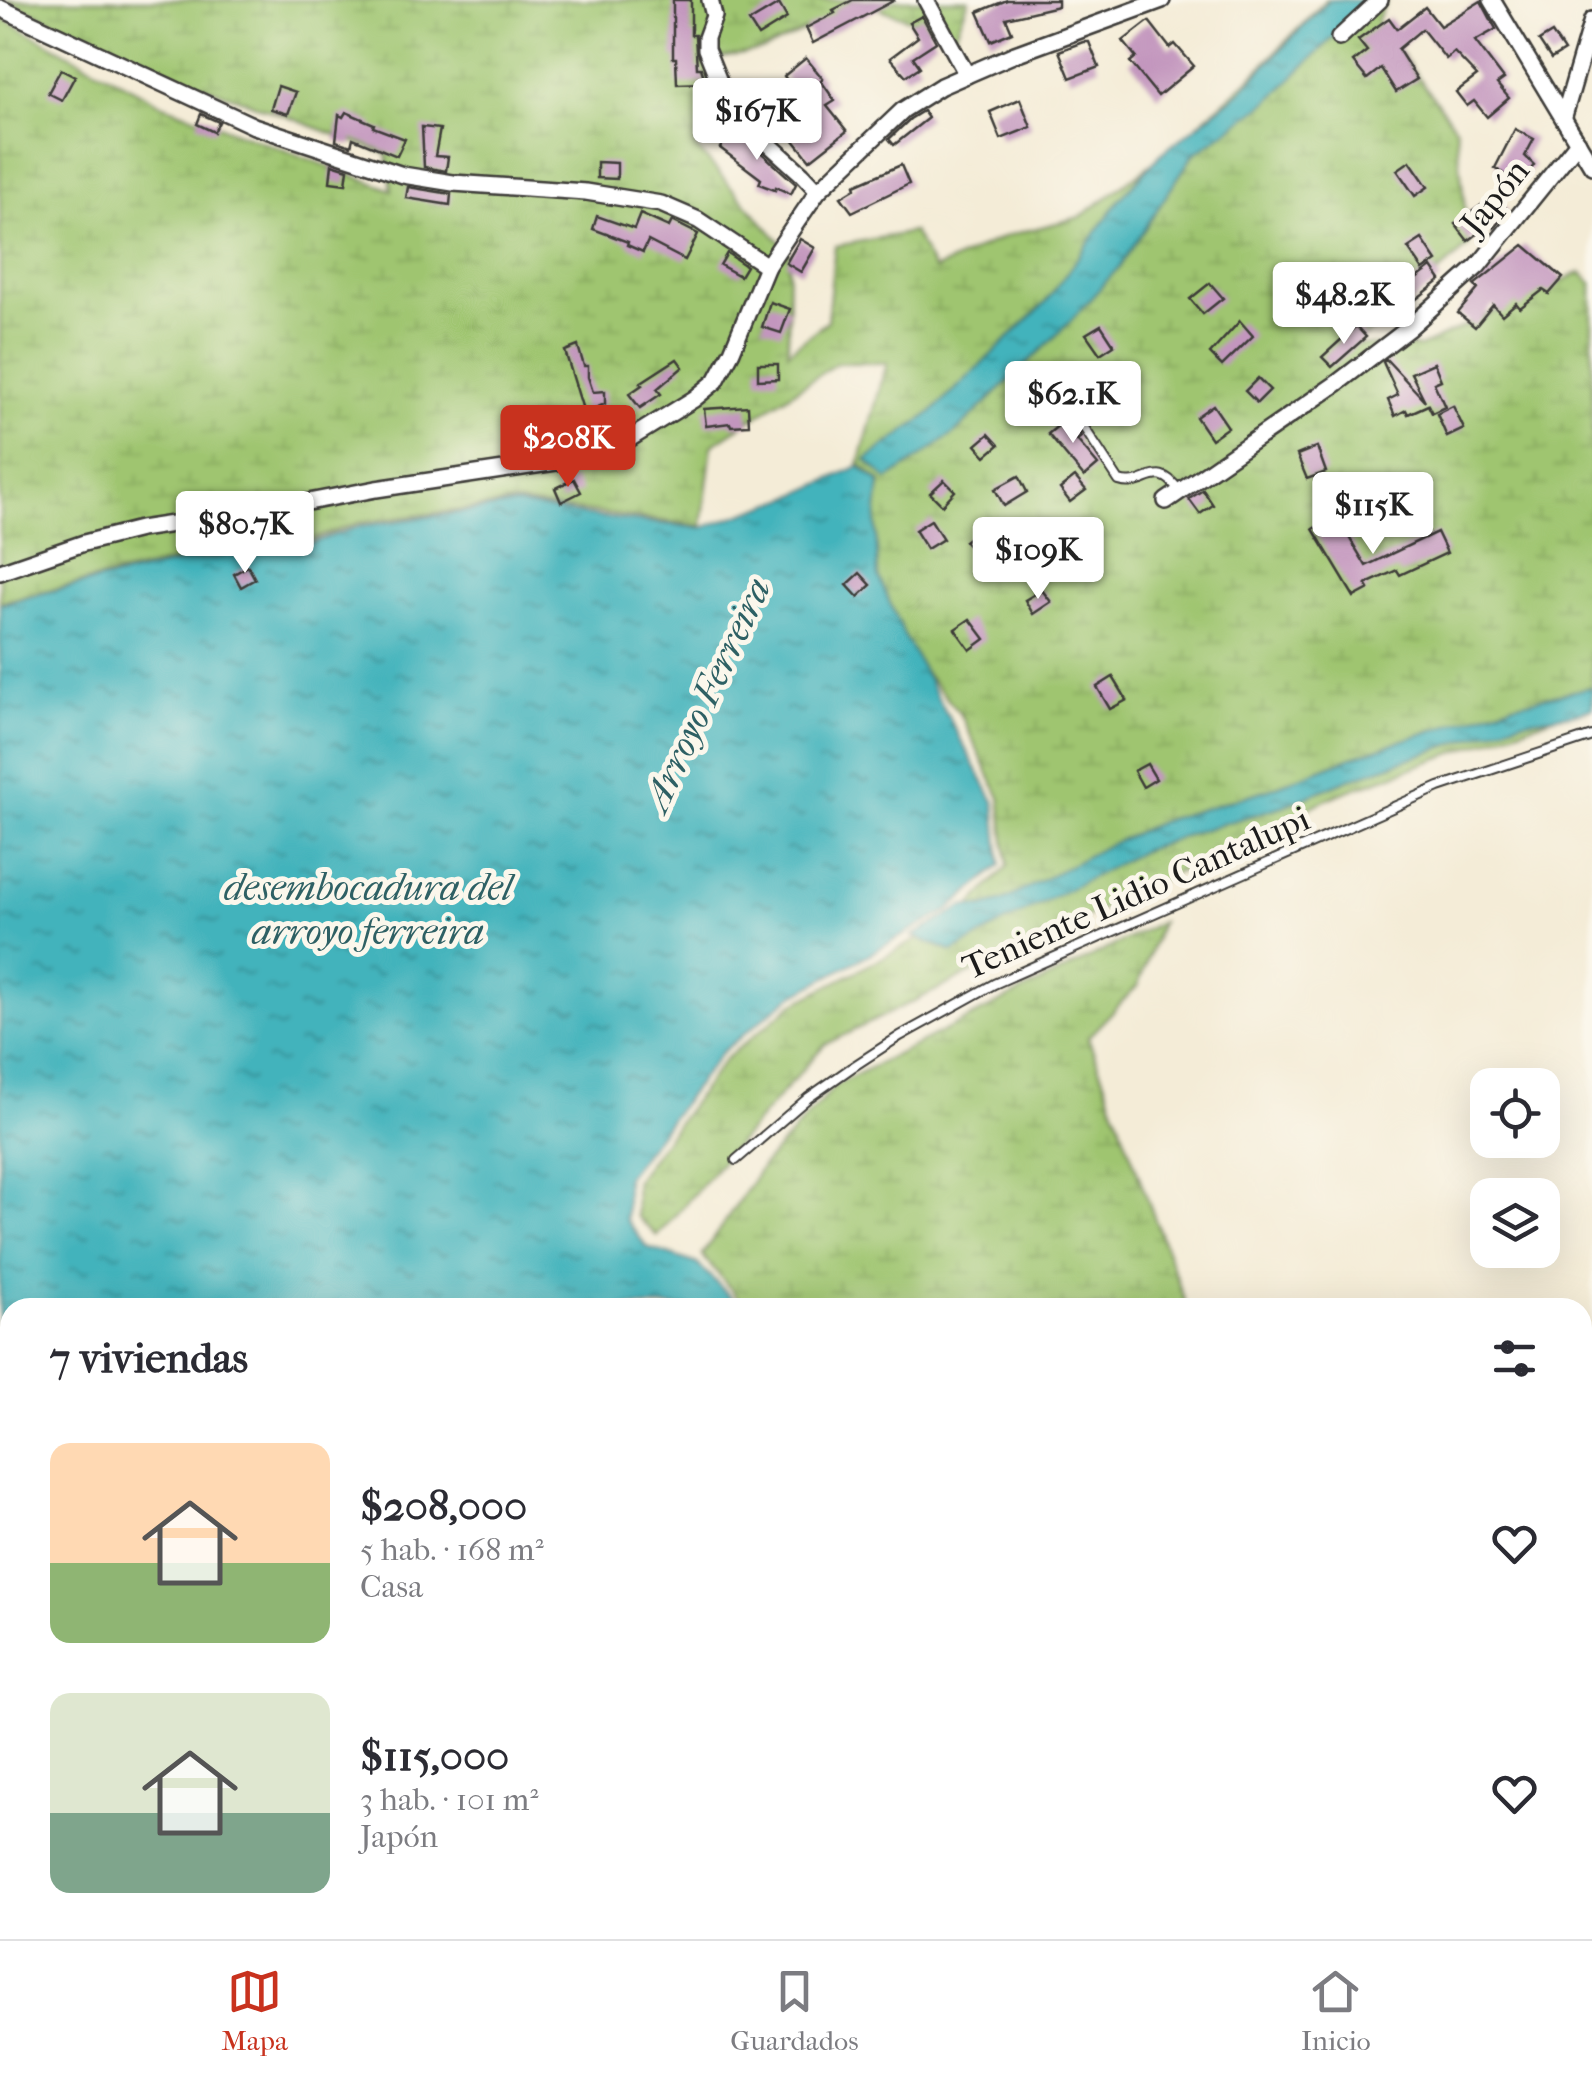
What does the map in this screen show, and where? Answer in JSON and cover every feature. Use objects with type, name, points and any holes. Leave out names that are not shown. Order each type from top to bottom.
[{"type":"street","points":[[710,0],[714,16],[706,48],[730,110],[818,191]]},
{"type":"street","points":[[926,0],[967,75]]},
{"type":"street","points":[[0,572],[84,542],[140,529],[556,462],[621,444],[694,399],[716,380],[732,351],[766,266],[818,191],[903,110],[941,86],[1016,54],[1162,0]]},
{"type":"street","points":[[1339,38],[1380,0]]},
{"type":"street","points":[[1492,0],[1592,166]]},
{"type":"street","points":[[0,8],[254,126],[403,176],[586,192],[662,204],[698,220],[766,266]]},
{"type":"street","points":[[1564,116],[1592,20]]},
{"type":"street","name":"Japón","points":[[1173,496],[1336,384],[1409,328],[1478,266],[1578,142]]},
{"type":"lane","points":[[1079,420],[1119,481],[1128,484],[1159,474],[1171,478],[1173,496]]},
{"type":"lane","name":"Teniente Lidio Cantalupi","points":[[736,1160],[796,1108],[851,1068],[994,984],[1439,787],[1592,736]]},
{"type":"green space","points":[[5,0],[969,0],[955,35],[864,3],[764,50],[716,59],[695,146],[789,252],[788,352],[827,321],[835,246],[913,232],[934,270],[1006,236],[1080,217],[1170,150],[1250,78],[1326,0],[1387,0],[1377,21],[1456,128],[1469,246],[1356,345],[1420,347],[1581,272],[1592,283],[1592,703],[1334,796],[824,1045],[657,1236],[636,1216],[635,1180],[725,1059],[793,1004],[959,918],[1008,866],[1000,798],[961,715],[897,640],[869,585],[869,522],[881,482],[859,464],[887,363],[837,363],[712,445],[702,526],[516,503],[359,523],[302,543],[188,558],[0,602],[0,17],[164,105],[392,190],[387,154],[194,82]]},
{"type":"green space","points":[[1161,922],[1138,985],[1088,1037],[1184,1298],[738,1298],[702,1255],[763,1165],[836,1085]]},
{"type":"water","points":[[1329,0],[1371,0],[1270,100],[1193,155],[1120,266],[1066,326],[955,433],[888,480],[866,460],[932,412],[1045,303],[1120,199],[1161,154],[1240,92]]},
{"type":"water","name":"desembocadura del arroyo ferreira","points":[[859,466],[880,482],[876,522],[878,576],[904,635],[995,803],[1001,865],[948,911],[789,998],[722,1052],[626,1177],[626,1220],[647,1247],[698,1264],[732,1298],[0,1298],[0,604],[188,561],[303,546],[360,526],[517,505],[702,528],[796,495]]},
{"type":"water","points":[[1592,687],[1592,708],[1520,721],[1352,778],[1283,806],[1142,851],[953,952],[913,936],[964,906],[983,907],[1003,901],[1162,821],[1266,790],[1513,704]]},
{"type":"building","points":[[673,0],[691,0],[691,35],[695,35],[697,68],[701,68],[706,83],[677,84]]},
{"type":"building","points":[[853,0],[895,0],[813,43],[806,28]]},
{"type":"building","points":[[1007,0],[1058,0],[1058,6],[1006,18],[1012,32],[991,41],[978,12]]},
{"type":"building","points":[[1481,1],[1496,29],[1475,41],[1504,79],[1497,84],[1509,98],[1487,117],[1474,101],[1467,106],[1456,92],[1477,76],[1454,52],[1446,59],[1422,29],[1398,49],[1417,79],[1396,92],[1381,68],[1367,79],[1353,62],[1367,51],[1358,40],[1389,18],[1397,29],[1425,7],[1440,26]]},
{"type":"building","points":[[779,4],[787,18],[758,36],[749,22]]},
{"type":"building","points":[[922,16],[936,42],[913,57],[920,67],[906,76],[890,58],[918,37],[909,23]]},
{"type":"building","points":[[1149,21],[1170,48],[1175,44],[1194,66],[1158,96],[1130,62],[1136,57],[1123,41]]},
{"type":"building","points":[[1552,33],[1564,51],[1551,59],[1539,41]]},
{"type":"building","points":[[1089,42],[1099,67],[1070,78],[1059,51]]},
{"type":"building","points":[[806,58],[835,101],[827,106],[847,131],[810,160],[793,139],[816,121],[784,76]]},
{"type":"building","points":[[61,69],[75,76],[62,100],[48,93]]},
{"type":"building","points":[[278,86],[296,92],[288,114],[271,109]]},
{"type":"building","points":[[1020,99],[1031,127],[1001,139],[990,112]]},
{"type":"building","points":[[923,111],[928,118],[894,145],[889,139]]},
{"type":"building","points":[[346,112],[405,139],[397,156],[353,138],[351,146],[336,141],[339,115],[343,117]]},
{"type":"building","points":[[201,114],[219,122],[214,132],[197,124]]},
{"type":"building","points":[[422,127],[440,129],[435,156],[448,157],[446,171],[424,167]]},
{"type":"building","points":[[734,128],[796,184],[791,194],[759,184],[761,179],[720,148]]},
{"type":"building","points":[[1515,129],[1534,139],[1525,156],[1534,165],[1520,185],[1495,168]]},
{"type":"building","points":[[1410,161],[1428,187],[1415,196],[1397,170]]},
{"type":"building","points":[[597,162],[617,163],[617,179],[597,178]]},
{"type":"building","points":[[332,164],[348,169],[346,184],[330,182]]},
{"type":"building","points":[[901,165],[909,184],[852,212],[841,197],[855,185]]},
{"type":"building","points":[[408,187],[451,194],[450,205],[406,198]]},
{"type":"building","points":[[1494,196],[1508,210],[1494,228],[1491,224],[1468,241],[1455,224]]},
{"type":"building","points":[[640,214],[669,227],[672,221],[698,234],[685,260],[648,241],[643,252],[593,229],[597,216],[634,229]]},
{"type":"building","points":[[800,239],[815,248],[801,272],[786,263]]},
{"type":"building","points":[[1422,239],[1437,261],[1423,270],[1408,248]]},
{"type":"building","points":[[1524,245],[1563,278],[1549,294],[1543,290],[1520,308],[1516,303],[1502,315],[1493,305],[1475,327],[1458,313],[1478,289],[1474,285]]},
{"type":"building","points":[[727,253],[746,266],[740,276],[720,265]]},
{"type":"building","points":[[1432,267],[1441,280],[1393,314],[1372,283],[1384,275],[1396,294]]},
{"type":"building","points":[[1210,283],[1223,298],[1203,314],[1190,299]]},
{"type":"building","points":[[770,302],[790,309],[781,333],[762,327]]},
{"type":"building","points":[[1240,321],[1253,336],[1222,366],[1210,354]]},
{"type":"building","points":[[1101,325],[1114,345],[1100,354],[1086,334]]},
{"type":"building","points":[[1356,326],[1366,337],[1332,367],[1322,357]]},
{"type":"building","points":[[578,346],[584,366],[588,366],[593,392],[605,391],[605,404],[584,413],[565,351]]},
{"type":"building","points":[[677,359],[683,367],[657,389],[661,394],[640,408],[629,394]]},
{"type":"building","points":[[1386,359],[1425,401],[1411,373],[1434,363],[1441,380],[1434,383],[1445,407],[1432,413],[1428,405],[1395,416],[1388,400],[1398,395],[1383,362]]},
{"type":"building","points":[[758,364],[778,364],[778,379],[758,380]]},
{"type":"building","points":[[1258,378],[1270,390],[1257,403],[1245,391]]},
{"type":"building","points":[[1213,405],[1228,427],[1211,439],[1196,417]]},
{"type":"building","points":[[748,406],[749,425],[706,426],[704,409]]},
{"type":"building","points":[[1453,406],[1464,429],[1447,437],[1437,414]]},
{"type":"building","points":[[1070,416],[1081,437],[1077,440],[1098,465],[1084,477],[1048,434]]},
{"type":"building","points":[[989,434],[999,445],[986,456],[976,445]]},
{"type":"building","points":[[1317,447],[1326,472],[1307,479],[1297,455]]},
{"type":"building","points":[[1019,476],[1027,492],[1004,506],[995,489]]},
{"type":"building","points":[[1075,477],[1086,490],[1070,502],[1060,489]]},
{"type":"building","points":[[574,479],[581,492],[561,502],[555,488]]},
{"type":"building","points":[[944,480],[955,491],[942,505],[930,493]]},
{"type":"building","points":[[1203,490],[1213,505],[1200,514],[1189,499]]},
{"type":"building","points":[[1332,518],[1339,529],[1343,527],[1366,566],[1437,532],[1447,553],[1400,575],[1397,570],[1366,584],[1369,589],[1354,597],[1313,529]]},
{"type":"building","points":[[931,520],[943,539],[927,549],[915,530]]},
{"type":"building","points":[[1042,521],[1051,539],[1036,547],[1027,528]]},
{"type":"building","points":[[976,532],[991,550],[980,559],[964,541]]},
{"type":"building","points":[[248,566],[255,579],[241,587],[234,574]]},
{"type":"building","points":[[860,573],[871,585],[858,597],[847,585]]},
{"type":"building","points":[[1042,590],[1051,602],[1033,614],[1025,600]]},
{"type":"building","points":[[970,619],[985,639],[970,650],[955,629]]},
{"type":"building","points":[[1113,677],[1127,700],[1110,709],[1097,687]]},
{"type":"building","points":[[1147,764],[1156,779],[1143,787],[1134,771]]},
{"type":"water label","name":"Arroyo Ferreira","points":[[707,694]]}]
